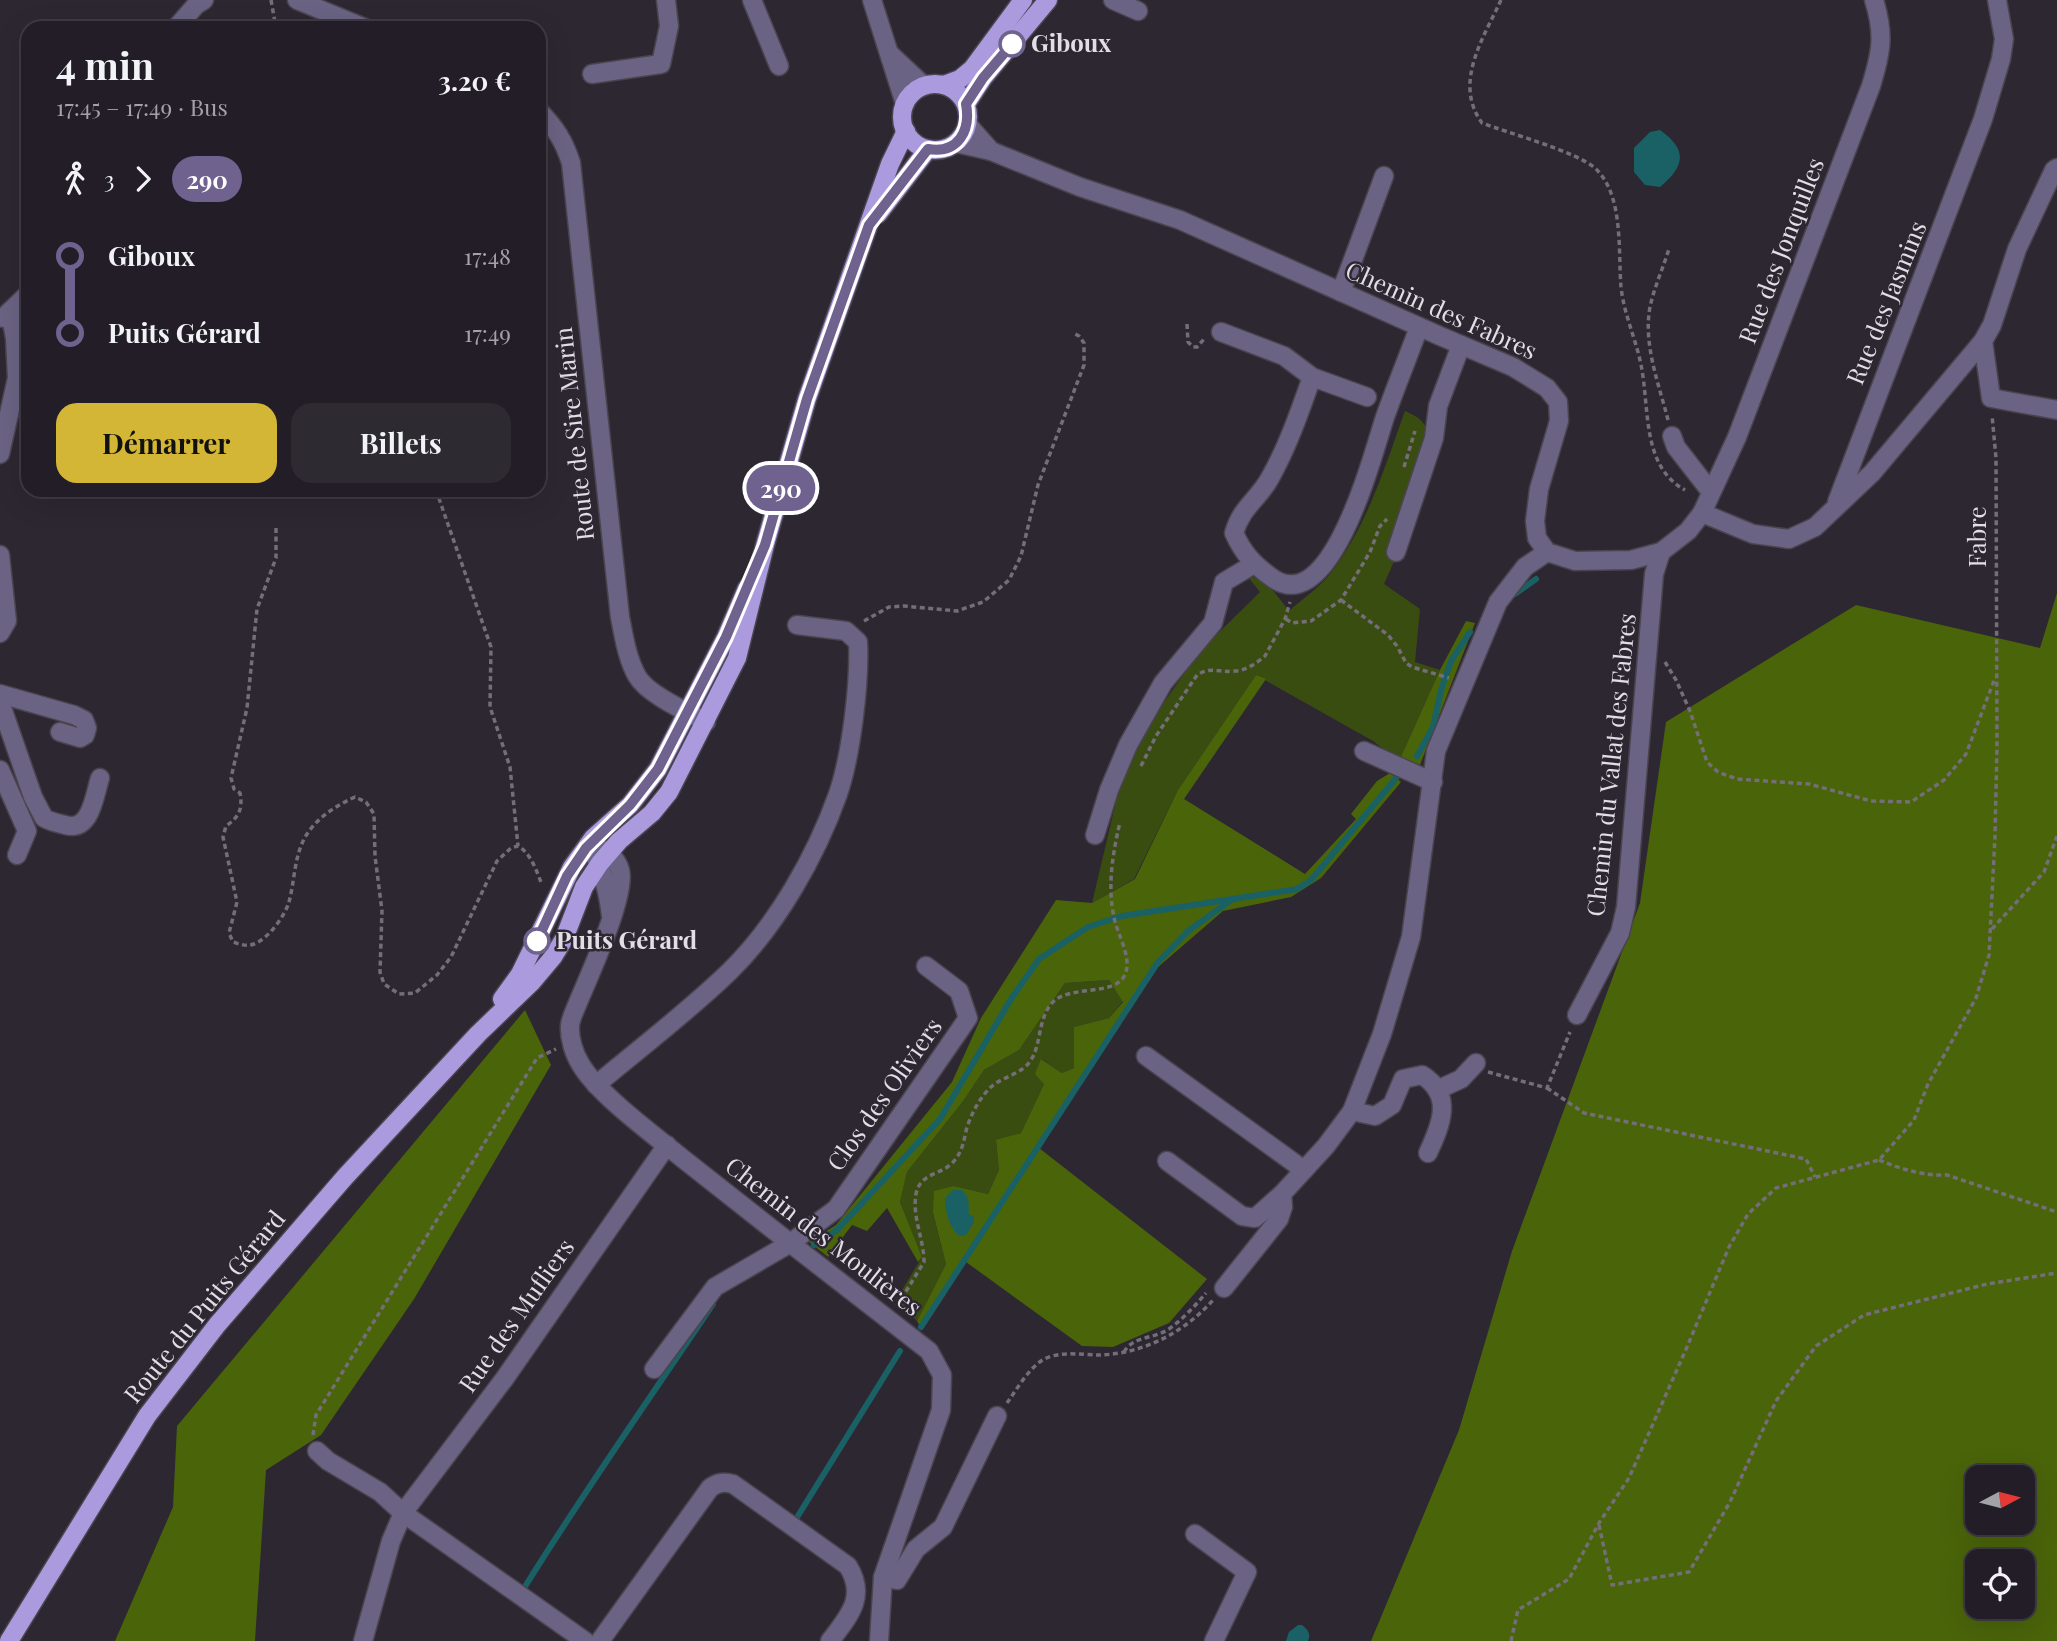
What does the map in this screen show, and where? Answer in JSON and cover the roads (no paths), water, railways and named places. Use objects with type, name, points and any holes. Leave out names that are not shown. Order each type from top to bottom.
[{"type":"main road","points":[[944,85],[956,92],[966,104],[968,125],[956,143],[942,149],[928,149],[919,146],[906,131],[903,113],[905,104],[924,86],[944,85],[960,79],[972,69],[1023,0]]},
{"type":"main road","points":[[966,104],[983,78],[1048,0]]},
{"type":"main road","name":"Route du Puits Gérard","points":[[9,1641],[147,1416],[217,1325],[345,1177],[478,1034],[532,982],[564,939],[584,887],[604,858],[652,813],[664,798],[706,722],[737,657],[765,545],[807,399],[890,164],[906,131]]},
{"type":"main road","name":"Route du Puits Gérard","points":[[869,225],[928,149]]},
{"type":"main road","name":"Route du Puits Gérard","points":[[478,1034],[520,974],[567,876],[589,844],[641,793],[658,769],[726,637],[765,545]]},
{"type":"street","points":[[182,21],[204,0]]},
{"type":"street","points":[[297,0],[348,21]]},
{"type":"street","points":[[592,74],[661,64],[668,26],[666,0]]},
{"type":"street","points":[[752,0],[779,66]]},
{"type":"street","points":[[872,0],[905,104]]},
{"type":"street","points":[[1113,0],[1138,11]]},
{"type":"street","name":"Rue des Jonquilles","points":[[1702,513],[1737,437],[1871,86],[1882,51],[1879,17],[1874,0]]},
{"type":"street","name":"Rue des Jasmins","points":[[1836,505],[1983,119],[2001,59],[2004,39],[1997,0]]},
{"type":"street","points":[[889,53],[924,86]]},
{"type":"street","name":"Route de Sire Marin","points":[[546,118],[564,141],[572,163],[620,617],[628,654],[638,678],[655,693],[706,722]]},
{"type":"street","name":"Chemin des Fabres","points":[[968,125],[991,151]]},
{"type":"street","name":"Chemin des Fabres","points":[[956,143],[991,151],[1080,187],[1180,220],[1513,367],[1547,388],[1558,402],[1559,421],[1539,489],[1535,521],[1537,538],[1547,552]]},
{"type":"street","points":[[1167,1161],[1248,1219],[1260,1215],[1282,1194],[1326,1146],[1352,1111],[1382,1034],[1411,937],[1436,751],[1499,602],[1525,567],[1547,552],[1575,561],[1631,560],[1661,552],[1688,531],[1702,513],[1753,534],[1789,539],[1815,527],[1872,473],[1983,341],[1992,325],[2017,249],[2056,167]]},
{"type":"street","points":[[1341,292],[1384,176]]},
{"type":"street","points":[[0,454],[17,378],[15,338],[5,316],[21,301]]},
{"type":"street","points":[[1312,377],[1294,428],[1269,481],[1239,517],[1234,533],[1242,550],[1254,564],[1278,583],[1291,586],[1308,581],[1320,569],[1350,520],[1419,327]]},
{"type":"street","points":[[1220,332],[1284,356],[1312,377],[1367,397]]},
{"type":"street","points":[[1983,341],[1991,398],[2055,404]]},
{"type":"street","points":[[1396,552],[1434,438],[1438,406],[1461,345]]},
{"type":"street","points":[[1672,436],[1676,447],[1711,492]]},
{"type":"street","name":"Chemin du Vallat des Fabres","points":[[1577,1016],[1620,933],[1626,907],[1654,574],[1661,552]]},
{"type":"street","points":[[0,555],[7,621],[0,633]]},
{"type":"street","points":[[1095,835],[1109,790],[1128,745],[1163,683],[1213,623],[1224,582],[1254,564]]},
{"type":"street","points":[[596,1085],[731,970],[770,923],[814,853],[839,792],[849,745],[859,666],[858,642],[846,631],[797,625]]},
{"type":"street","points":[[0,694],[74,715],[83,720],[87,728],[85,735],[80,738],[60,732]]},
{"type":"street","points":[[0,702],[33,797],[44,818],[72,827],[82,824],[87,818],[100,778]]},
{"type":"street","points":[[1364,751],[1433,782]]},
{"type":"street","points":[[0,770],[27,831],[18,855]]},
{"type":"street","points":[[589,844],[604,858]]},
{"type":"street","name":"Chemin des Moulières","points":[[604,858],[611,916],[570,1023],[572,1047],[581,1065],[596,1085],[667,1145],[789,1244],[929,1351],[942,1375],[941,1410],[883,1577],[879,1641]]},
{"type":"street","name":"Clos des Oliviers","points":[[789,1244],[836,1209],[968,1017],[958,990],[926,966]]},
{"type":"street","points":[[1146,1056],[1304,1170]]},
{"type":"street","points":[[1437,1090],[1461,1079],[1475,1065]]},
{"type":"street","points":[[1352,1111],[1376,1116],[1392,1105],[1403,1079],[1422,1075],[1435,1083],[1443,1104],[1441,1126],[1428,1153]]},
{"type":"street","name":"Rue des Mufliers","points":[[363,1641],[391,1541],[403,1513],[505,1378],[667,1145]]},
{"type":"street","points":[[1219,1286],[1279,1219],[1283,1207],[1282,1194]]},
{"type":"street","points":[[654,1369],[715,1287],[789,1244]]},
{"type":"street","points":[[883,1577],[897,1580],[916,1549],[943,1527],[997,1416]]},
{"type":"street","points":[[317,1451],[328,1461],[380,1492],[403,1513],[585,1641]]},
{"type":"street","points":[[600,1641],[710,1488],[725,1482],[733,1484],[848,1566],[856,1583],[855,1604],[830,1641]]},
{"type":"street","points":[[1195,1534],[1247,1572],[1214,1641]]},
{"type":"water","points":[[1660,130],[1675,144],[1680,158],[1674,172],[1660,187],[1645,185],[1634,172],[1634,148],[1650,132]]},
{"type":"water","points":[[953,1190],[962,1190],[965,1193],[969,1214],[974,1217],[966,1235],[959,1236],[948,1218],[945,1198]]},
{"type":"water","points":[[1298,1625],[1307,1630],[1308,1641],[1286,1641],[1289,1632]]},
{"type":"waterway","points":[[1515,594],[1536,579]]},
{"type":"waterway","points":[[1417,756],[1433,727],[1451,661],[1470,632]]},
{"type":"waterway","points":[[814,1245],[837,1230],[940,1119],[1011,999],[1039,959],[1088,927],[1122,916],[1297,889],[1311,880],[1397,777]]},
{"type":"waterway","points":[[921,1327],[1158,962],[1188,931],[1230,901]]},
{"type":"waterway","points":[[526,1585],[594,1479],[713,1304]]},
{"type":"waterway","points":[[796,1519],[900,1351]]},
{"type":"place","name":"Giboux","points":[[1012,44]]},
{"type":"place","name":"Puits Gérard","points":[[537,941]]}]
